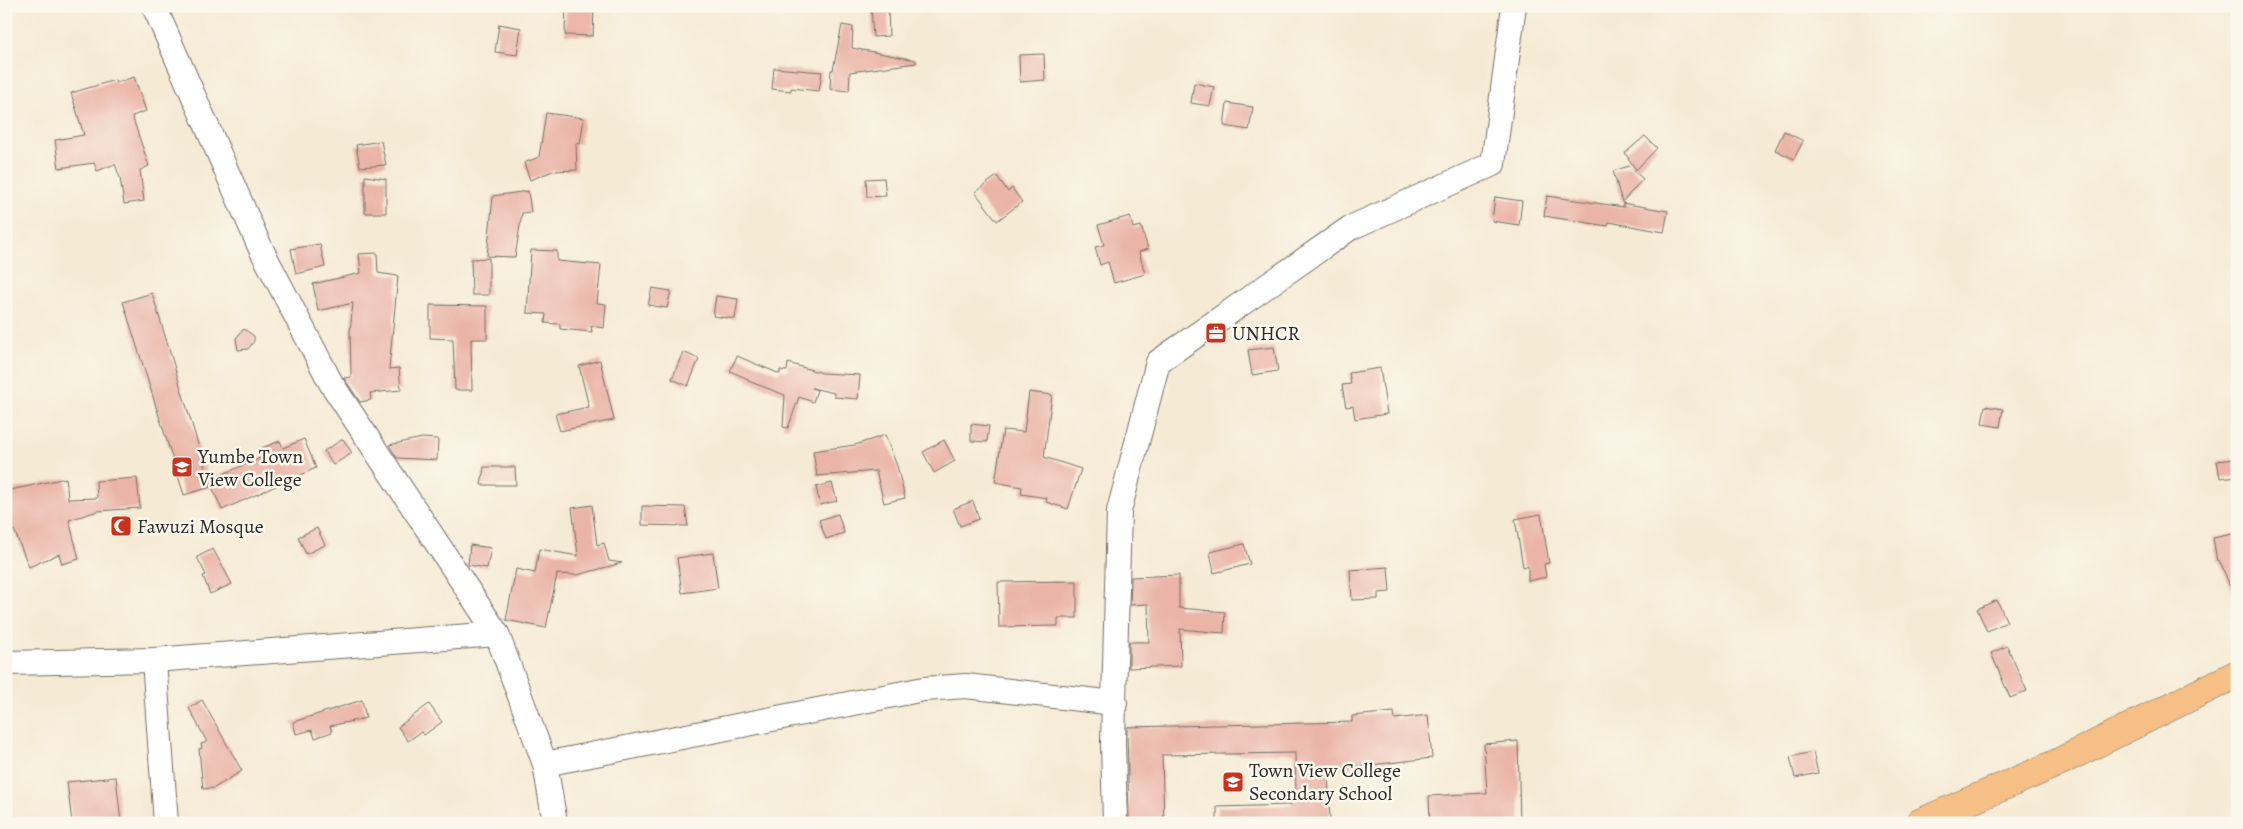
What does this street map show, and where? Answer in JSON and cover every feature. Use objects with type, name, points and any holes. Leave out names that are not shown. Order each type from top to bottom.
[{"type":"main road","points":[[1919,823],[2055,764],[2237,674]]},
{"type":"street","points":[[154,6],[260,247],[331,383],[497,634],[545,764],[555,823]]},
{"type":"street","points":[[1115,823],[1115,702],[1119,511],[1158,362],[1350,228],[1493,164],[1514,6]]},
{"type":"street","points":[[6,663],[154,660],[497,634]]},
{"type":"street","points":[[154,660],[166,823]]},
{"type":"street","points":[[545,764],[924,689],[966,686],[1115,702]]},
{"type":"building","points":[[566,6],[594,6],[593,36],[565,35]]},
{"type":"building","points":[[888,7],[889,36],[873,37],[871,8]]},
{"type":"building","points":[[499,24],[521,28],[517,55],[495,52]]},
{"type":"building","points":[[842,25],[853,27],[852,48],[916,60],[916,63],[850,72],[849,91],[830,89],[831,70],[833,70]]},
{"type":"building","points":[[1044,54],[1045,80],[1020,82],[1019,55]]},
{"type":"building","points":[[774,68],[822,72],[819,91],[791,88],[791,91],[772,89]]},
{"type":"building","points":[[134,77],[146,111],[132,116],[149,166],[140,170],[144,201],[124,204],[120,178],[115,164],[97,171],[94,163],[59,168],[55,140],[84,135],[71,93],[115,80],[116,83]]},
{"type":"building","points":[[1194,83],[1214,87],[1210,106],[1191,103]]},
{"type":"building","points":[[1227,103],[1253,107],[1249,130],[1224,126]]},
{"type":"building","points":[[546,113],[584,118],[580,144],[576,143],[577,170],[553,171],[530,180],[524,163],[539,157]]},
{"type":"building","points":[[1784,131],[1803,141],[1794,159],[1775,150]]},
{"type":"building","points":[[1645,136],[1657,148],[1636,170],[1625,153]]},
{"type":"building","points":[[381,141],[386,165],[360,167],[356,145]]},
{"type":"building","points":[[1629,166],[1643,179],[1622,202],[1613,171]]},
{"type":"building","points":[[365,176],[386,179],[386,213],[365,213]]},
{"type":"building","points":[[997,176],[1008,192],[1012,188],[1022,202],[997,221],[975,192]]},
{"type":"building","points":[[884,178],[886,196],[867,197],[866,179]]},
{"type":"building","points":[[528,191],[531,212],[522,213],[515,257],[487,256],[493,196]]},
{"type":"building","points":[[1547,196],[1624,207],[1622,203],[1668,211],[1664,232],[1609,222],[1608,226],[1544,216]]},
{"type":"building","points":[[1495,197],[1522,201],[1519,225],[1492,221]]},
{"type":"building","points":[[1130,216],[1133,228],[1141,226],[1148,249],[1139,252],[1145,274],[1114,283],[1108,262],[1100,265],[1095,247],[1104,245],[1098,225]]},
{"type":"building","points":[[320,244],[325,267],[296,274],[291,249]]},
{"type":"building","points":[[531,250],[557,251],[557,261],[601,265],[597,303],[606,304],[604,328],[591,326],[592,332],[560,329],[560,324],[545,323],[546,314],[527,313]]},
{"type":"building","points":[[377,253],[378,273],[398,276],[389,369],[399,368],[401,390],[370,393],[371,400],[360,402],[344,378],[351,377],[350,331],[353,303],[318,311],[313,284],[361,273],[359,254]]},
{"type":"building","points":[[489,258],[489,295],[472,295],[471,259]]},
{"type":"building","points":[[652,288],[671,291],[667,308],[648,305]]},
{"type":"building","points":[[152,293],[211,487],[184,495],[123,302]]},
{"type":"building","points":[[716,296],[738,299],[735,319],[713,316]]},
{"type":"building","points":[[430,305],[487,306],[487,339],[471,339],[472,390],[455,390],[453,339],[430,338]]},
{"type":"building","points":[[244,329],[254,336],[254,341],[248,349],[238,350],[236,338]]},
{"type":"building","points":[[1274,347],[1278,371],[1252,375],[1248,350]]},
{"type":"building","points":[[683,352],[699,359],[688,386],[672,379]]},
{"type":"building","points":[[737,356],[780,374],[780,370],[787,371],[788,363],[822,373],[860,375],[858,399],[834,397],[834,393],[812,388],[817,390],[813,402],[799,397],[788,428],[783,427],[785,395],[748,381],[748,379],[730,371]]},
{"type":"building","points":[[600,360],[614,420],[560,431],[555,414],[589,407],[579,366]]},
{"type":"building","points":[[1380,368],[1387,414],[1355,419],[1353,406],[1346,407],[1342,385],[1351,384],[1349,373]]},
{"type":"building","points":[[1029,392],[1052,395],[1044,457],[1081,469],[1068,509],[1046,502],[1047,498],[1021,494],[1022,487],[995,482],[1003,430],[1024,432]]},
{"type":"building","points":[[1985,406],[2003,409],[2000,427],[1982,424]]},
{"type":"building","points":[[971,424],[989,426],[987,442],[971,441]]},
{"type":"building","points":[[885,435],[897,466],[905,498],[884,503],[876,471],[817,476],[813,451],[855,445]]},
{"type":"building","points":[[422,438],[438,439],[437,460],[397,458],[389,445]]},
{"type":"building","points":[[304,439],[316,468],[222,510],[209,480],[265,456],[262,448],[280,441],[283,448]]},
{"type":"building","points":[[343,439],[352,453],[333,465],[324,451]]},
{"type":"building","points":[[944,440],[955,461],[934,473],[923,452]]},
{"type":"building","points":[[2234,459],[2237,476],[2220,478],[2217,461]]},
{"type":"building","points":[[484,467],[515,467],[516,485],[481,485]]},
{"type":"building","points":[[66,478],[68,499],[97,498],[96,481],[137,478],[140,508],[98,511],[69,520],[79,559],[62,564],[59,554],[29,567],[14,530],[10,531],[6,491]]},
{"type":"building","points":[[832,483],[837,501],[820,505],[816,487]]},
{"type":"building","points":[[973,501],[979,519],[960,526],[953,509]]},
{"type":"building","points":[[592,505],[597,545],[604,543],[609,561],[622,563],[577,575],[557,574],[546,628],[506,620],[516,569],[535,573],[539,549],[578,556],[572,508]]},
{"type":"building","points":[[642,506],[685,507],[688,526],[642,525]]},
{"type":"building","points":[[838,514],[844,533],[826,539],[819,520]]},
{"type":"building","points":[[1541,514],[1549,563],[1544,564],[1546,577],[1528,581],[1528,566],[1523,567],[1515,519]]},
{"type":"building","points":[[317,528],[325,545],[306,554],[298,537]]},
{"type":"building","points":[[2237,533],[2237,602],[2219,560],[2217,561],[2213,538]]},
{"type":"building","points":[[1244,544],[1250,564],[1214,573],[1210,552]]},
{"type":"building","points":[[470,545],[491,548],[487,568],[468,565]]},
{"type":"building","points":[[213,549],[232,584],[210,594],[203,576],[206,575],[197,557]]},
{"type":"building","points":[[713,553],[718,588],[682,593],[677,558]]},
{"type":"building","points":[[1388,567],[1390,592],[1378,593],[1378,599],[1352,600],[1350,570]]},
{"type":"building","points":[[1179,575],[1179,608],[1225,612],[1224,633],[1180,629],[1181,666],[1129,668],[1129,642],[1149,642],[1148,604],[1130,605],[1131,577]]},
{"type":"building","points":[[1077,581],[1077,618],[1058,618],[1058,626],[999,627],[998,582]]},
{"type":"building","points":[[1997,600],[2007,622],[1987,631],[1977,609]]},
{"type":"building","points":[[2007,646],[2027,691],[2010,698],[1991,653]]},
{"type":"building","points":[[202,700],[242,771],[214,788],[203,789],[199,749],[202,748],[201,744],[207,742],[189,708]]},
{"type":"building","points":[[362,700],[366,718],[330,726],[332,732],[315,738],[312,730],[296,734],[293,722]]},
{"type":"building","points":[[429,704],[442,722],[424,735],[421,732],[408,741],[398,727]]},
{"type":"building","points":[[1394,712],[1395,719],[1428,715],[1432,758],[1328,770],[1330,823],[1217,823],[1217,807],[1291,805],[1291,794],[1296,793],[1295,753],[1162,755],[1164,823],[1129,823],[1127,727],[1352,722],[1352,716]]},
{"type":"building","points":[[1518,741],[1520,823],[1430,823],[1429,796],[1487,793],[1484,744]]},
{"type":"building","points":[[1813,752],[1818,773],[1795,778],[1790,757]]},
{"type":"building","points":[[116,777],[121,823],[72,823],[67,782]]},
{"type":"place","name":"UNHCR","points":[[1216,333]]},
{"type":"place","name":"Yumbe Town View College","points":[[182,467]]},
{"type":"place","name":"Fawuzi Mosque","points":[[121,526]]},
{"type":"place","name":"Town View College Secondary School","points":[[1233,782]]}]
